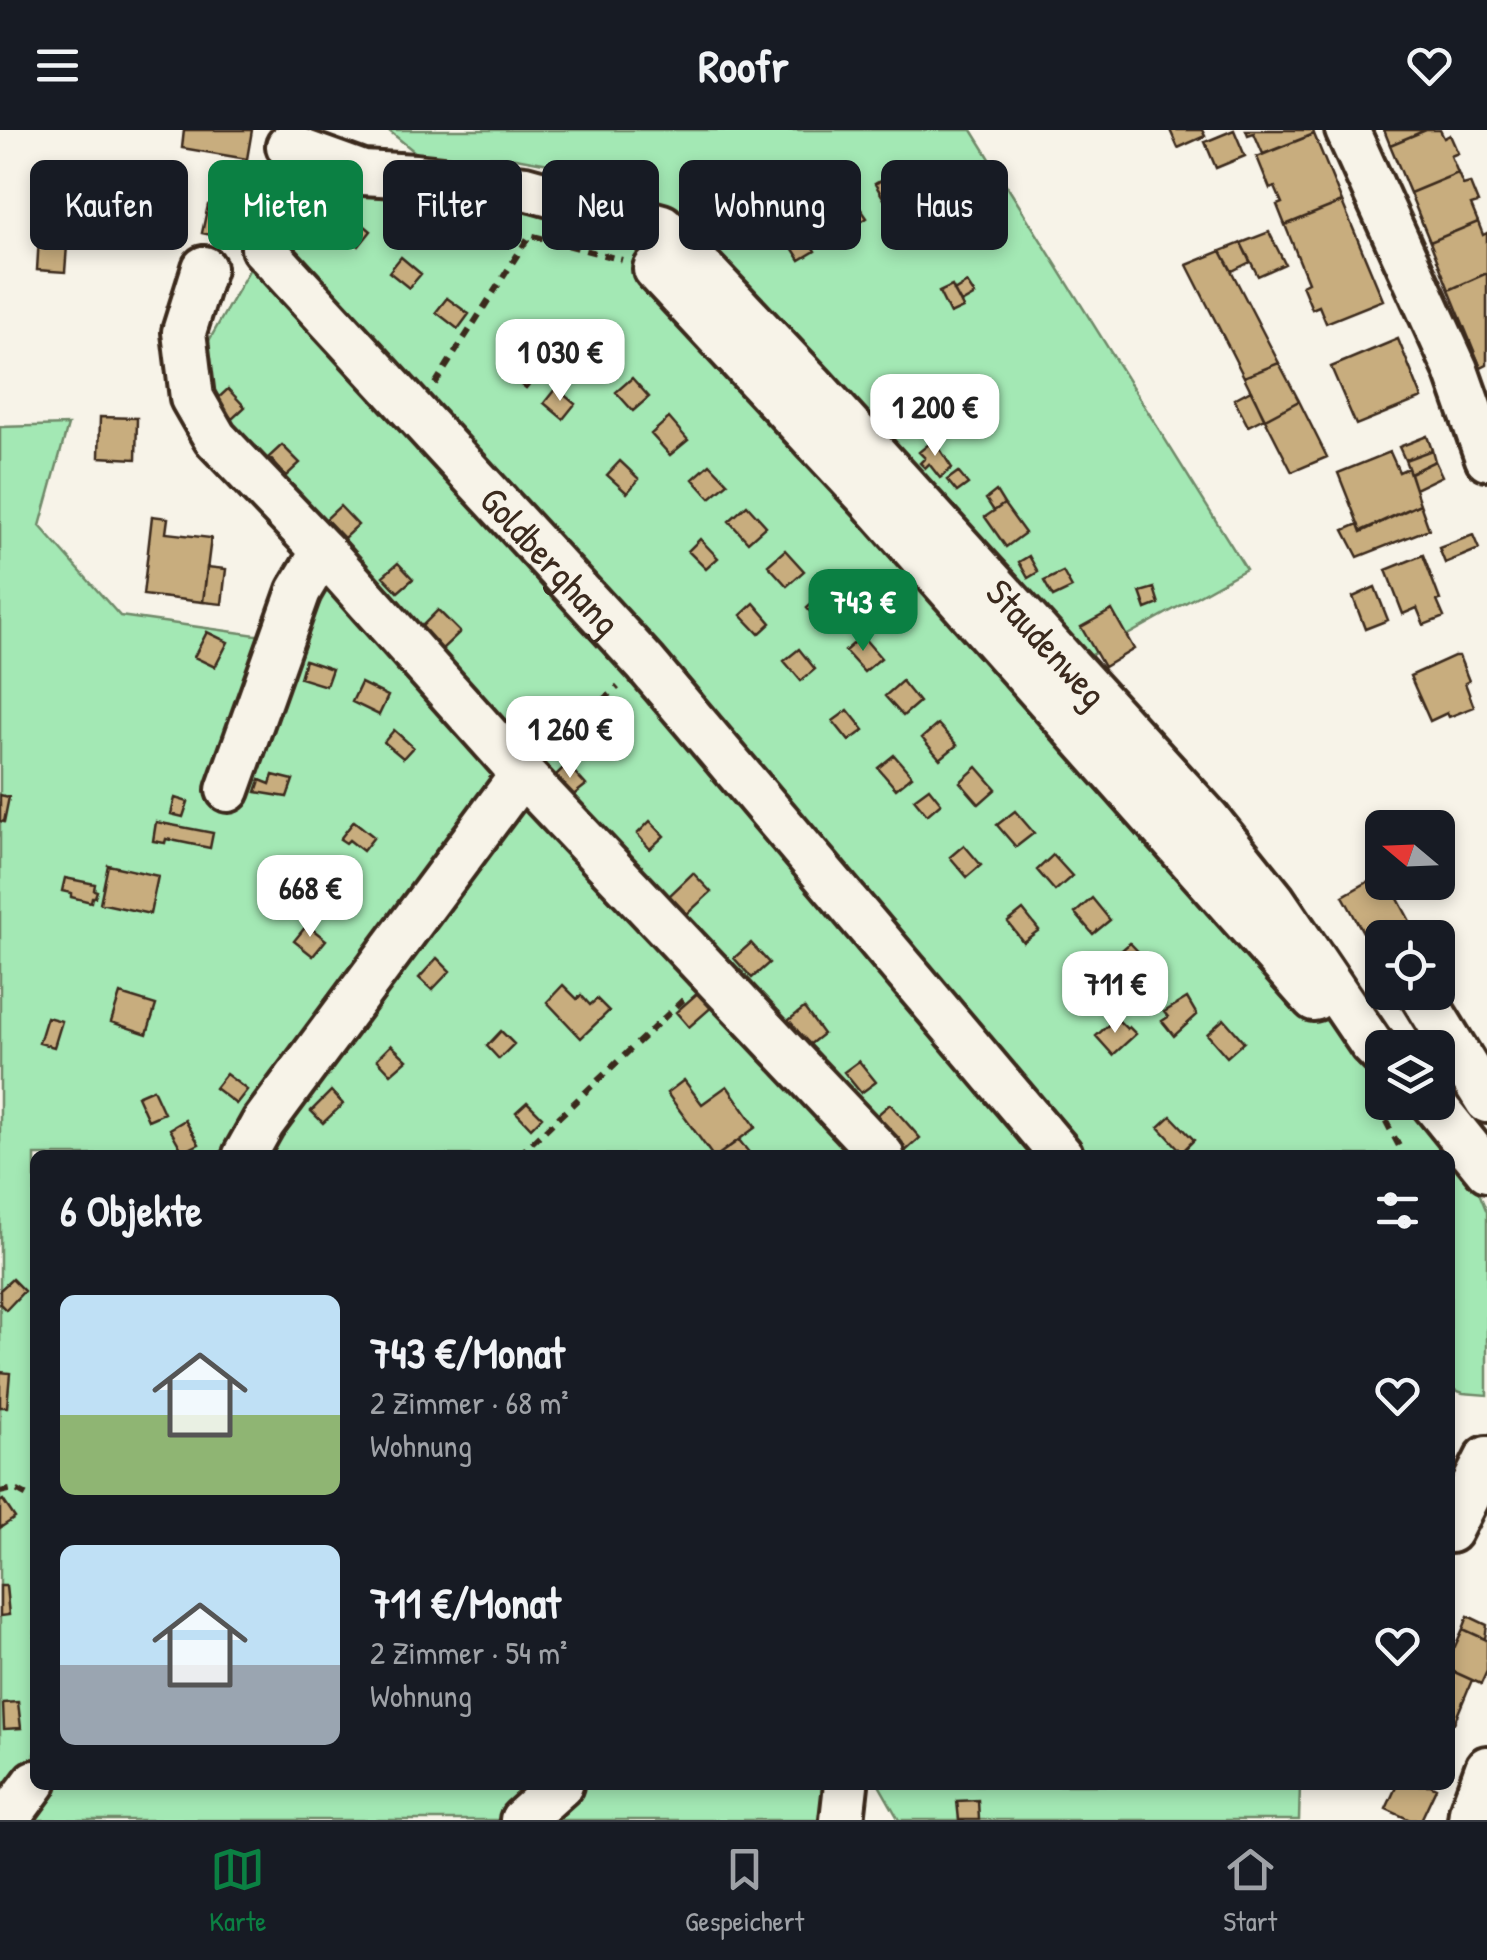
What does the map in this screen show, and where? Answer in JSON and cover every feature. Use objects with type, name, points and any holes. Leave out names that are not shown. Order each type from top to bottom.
[{"type":"street","points":[[1348,130],[1456,370],[1487,458]]},
{"type":"street","name":"Staudenweg","points":[[288,146],[363,173],[524,188],[662,226],[1208,819],[1274,901],[1365,1047]]},
{"type":"street","name":"Goldberghang","points":[[265,250],[645,663],[1057,1150]]},
{"type":"street","points":[[204,268],[184,332],[192,398],[215,438],[323,551],[522,774],[877,1150]]},
{"type":"street","points":[[655,269],[873,503],[1322,1008],[1365,1049]]},
{"type":"street","points":[[228,790],[300,590],[323,551]]},
{"type":"street","points":[[248,1150],[263,1123],[522,774]]},
{"type":"street","points":[[1431,1010],[1487,1100]]},
{"type":"street","points":[[1447,1120],[1487,1170]]},
{"type":"street","points":[[1455,1522],[1487,1458]]},
{"type":"street","points":[[1470,1816],[1487,1768]]},
{"type":"street","points":[[3,1819],[30,1788]]},
{"type":"street","points":[[515,1790],[520,1820]]},
{"type":"street","points":[[520,1820],[555,1790]]},
{"type":"street","points":[[842,1820],[845,1790]]},
{"type":"path","points":[[415,415],[530,235],[655,269]]},
{"type":"path","points":[[522,774],[645,663]]},
{"type":"path","points":[[525,1150],[711,973]]},
{"type":"path","points":[[1391,1120],[1401,1150]]},
{"type":"path","points":[[0,1492],[14,1488],[30,1497]]},
{"type":"green space","points":[[388,130],[972,130],[991,160],[881,160],[881,250],[1008,250],[1008,188],[1246,569],[1061,672],[1365,1050],[1365,1120],[1428,1120],[1465,1159],[1487,1212],[1487,1395],[1455,1390],[1455,1150],[30,1150],[30,1790],[857,1790],[853,1820],[0,1820],[0,427],[68,425],[40,526],[120,616],[300,641],[336,573],[214,449],[206,346],[260,250],[363,250],[363,185],[383,189],[383,250],[522,250],[522,212],[542,216],[542,250],[659,250],[659,160],[542,163],[510,157],[421,157]]},
{"type":"green space","points":[[882,1790],[1300,1790],[1299,1820],[899,1820]]},
{"type":"building","points":[[184,130],[252,130],[247,159],[182,148]]},
{"type":"building","points":[[1170,130],[1202,130],[1205,136],[1178,148]]},
{"type":"building","points":[[1234,130],[1245,156],[1216,168],[1205,142]]},
{"type":"building","points":[[1246,130],[1313,130],[1314,134],[1263,154],[1254,133],[1248,135]]},
{"type":"building","points":[[1384,130],[1426,130],[1390,145]]},
{"type":"building","points":[[1426,130],[1440,130],[1444,138],[1450,135],[1458,153],[1451,156],[1458,173],[1410,193],[1390,145]]},
{"type":"building","points":[[1314,134],[1342,202],[1285,225],[1277,205],[1282,203],[1275,187],[1270,189],[1257,157]]},
{"type":"building","points":[[1458,173],[1463,185],[1470,183],[1478,203],[1471,205],[1478,222],[1430,242],[1410,193]]},
{"type":"building","points":[[1342,202],[1383,300],[1326,323],[1319,306],[1312,309],[1302,285],[1308,282],[1285,225]]},
{"type":"building","points":[[208,205],[208,234],[202,233]]},
{"type":"building","points":[[1478,222],[1483,235],[1487,233],[1487,273],[1449,290],[1430,242]]},
{"type":"building","points":[[363,224],[371,231],[363,241]]},
{"type":"building","points":[[1269,232],[1285,264],[1258,276],[1241,243]]},
{"type":"building","points":[[1241,243],[1250,262],[1232,271],[1221,251]]},
{"type":"building","points":[[38,250],[67,250],[65,272],[37,270]]},
{"type":"building","points":[[794,250],[814,250],[815,251],[800,260]]},
{"type":"building","points":[[1221,251],[1279,363],[1244,377],[1187,265]]},
{"type":"building","points":[[401,257],[421,274],[409,288],[389,272]]},
{"type":"building","points":[[1487,273],[1487,365],[1481,368],[1449,290]]},
{"type":"building","points":[[967,283],[975,295],[961,303],[954,291]]},
{"type":"building","points":[[952,286],[963,308],[950,314],[939,292]]},
{"type":"building","points":[[447,298],[469,314],[458,329],[436,312]]},
{"type":"building","points":[[594,334],[612,357],[596,370],[577,348]]},
{"type":"building","points":[[544,335],[561,347],[551,360],[534,347]]},
{"type":"building","points":[[1398,339],[1422,398],[1356,425],[1331,367]]},
{"type":"building","points":[[516,356],[538,374],[526,388],[504,371]]},
{"type":"building","points":[[1279,363],[1299,401],[1265,419],[1244,377]]},
{"type":"building","points":[[632,378],[649,397],[633,411],[616,392]]},
{"type":"building","points":[[556,388],[575,404],[563,419],[544,403]]},
{"type":"building","points":[[228,389],[245,407],[232,419],[215,401]]},
{"type":"building","points":[[1251,390],[1264,418],[1248,426],[1234,399]]},
{"type":"building","points":[[1299,401],[1327,457],[1292,472],[1265,419]]},
{"type":"building","points":[[100,417],[137,418],[136,459],[99,457]]},
{"type":"building","points":[[669,418],[688,440],[670,455],[651,434]]},
{"type":"building","points":[[1427,436],[1432,450],[1405,460],[1399,447]]},
{"type":"building","points":[[934,440],[952,468],[940,478],[929,464],[925,468],[920,463],[925,458],[919,452]]},
{"type":"building","points":[[282,445],[300,463],[286,476],[269,457]]},
{"type":"building","points":[[1432,450],[1435,461],[1410,473],[1405,460]]},
{"type":"building","points":[[1390,452],[1399,472],[1408,468],[1420,504],[1361,531],[1338,473]]},
{"type":"building","points":[[620,461],[639,479],[627,493],[607,475]]},
{"type":"building","points":[[1435,461],[1442,476],[1415,489],[1410,473]]},
{"type":"building","points":[[710,464],[728,483],[710,498],[693,479]]},
{"type":"building","points":[[958,472],[968,484],[957,492],[947,480]]},
{"type":"building","points":[[996,491],[1004,504],[994,511],[986,499]]},
{"type":"building","points":[[1004,504],[1025,533],[1006,547],[985,517]]},
{"type":"building","points":[[1420,504],[1429,529],[1358,557],[1344,530],[1358,524],[1361,532]]},
{"type":"building","points":[[747,505],[766,526],[748,542],[729,521]]},
{"type":"building","points":[[340,506],[358,525],[344,538],[326,519]]},
{"type":"building","points":[[152,516],[168,518],[166,533],[211,538],[203,602],[143,595]]},
{"type":"building","points":[[1473,535],[1479,549],[1445,563],[1439,548]]},
{"type":"building","points":[[700,539],[718,558],[706,569],[688,551]]},
{"type":"building","points":[[785,550],[804,571],[787,586],[768,565]]},
{"type":"building","points":[[1423,555],[1444,617],[1424,625],[1417,608],[1403,614],[1386,570]]},
{"type":"building","points":[[1029,556],[1038,572],[1028,578],[1019,562]]},
{"type":"building","points":[[398,563],[413,579],[398,592],[383,576]]},
{"type":"building","points":[[207,567],[226,569],[222,604],[203,602]]},
{"type":"building","points":[[1063,572],[1072,588],[1053,597],[1044,581]]},
{"type":"building","points":[[1375,587],[1388,620],[1365,629],[1353,597]]},
{"type":"building","points":[[1154,588],[1159,604],[1146,609],[1140,592]]},
{"type":"building","points":[[824,593],[843,615],[826,630],[807,608]]},
{"type":"building","points":[[754,603],[771,623],[759,634],[741,615]]},
{"type":"building","points":[[438,610],[460,632],[440,651],[419,629]]},
{"type":"building","points":[[1112,610],[1134,649],[1104,667],[1081,627]]},
{"type":"building","points":[[207,632],[228,642],[215,667],[194,657]]},
{"type":"building","points":[[862,636],[881,658],[864,672],[845,651]]},
{"type":"building","points":[[799,649],[815,669],[801,681],[784,661]]},
{"type":"building","points":[[1459,656],[1469,681],[1465,683],[1474,707],[1430,721],[1410,676]]},
{"type":"building","points":[[305,660],[332,669],[326,686],[300,678]]},
{"type":"building","points":[[902,681],[919,702],[903,716],[885,696]]},
{"type":"building","points":[[361,683],[388,696],[379,715],[352,702]]},
{"type":"building","points":[[848,710],[864,730],[849,741],[833,721]]},
{"type":"building","points":[[527,712],[544,729],[532,741],[515,725]]},
{"type":"building","points":[[938,724],[957,745],[940,759],[922,738]]},
{"type":"building","points":[[394,730],[413,747],[403,758],[384,742]]},
{"type":"building","points":[[894,755],[912,776],[896,789],[878,768]]},
{"type":"building","points":[[567,764],[586,785],[571,797],[554,777]]},
{"type":"building","points":[[977,767],[996,789],[979,804],[960,782]]},
{"type":"building","points":[[273,775],[293,780],[287,797],[256,792],[260,780],[270,784]]},
{"type":"building","points":[[929,788],[941,803],[927,815],[914,799]]},
{"type":"building","points":[[0,795],[9,797],[4,822],[0,821]]},
{"type":"building","points":[[175,798],[188,802],[183,817],[171,814]]},
{"type":"building","points":[[1015,811],[1034,833],[1016,847],[997,825]]},
{"type":"building","points":[[354,821],[374,837],[363,851],[349,840],[346,843],[340,839]]},
{"type":"building","points":[[650,821],[664,836],[650,849],[637,834]]},
{"type":"building","points":[[156,822],[213,833],[210,848],[166,839],[165,843],[153,841]]},
{"type":"building","points":[[964,845],[981,865],[967,877],[950,857]]},
{"type":"building","points":[[1053,855],[1072,876],[1055,891],[1037,870]]},
{"type":"building","points":[[108,865],[158,876],[150,914],[100,903]]},
{"type":"building","points":[[693,873],[711,892],[686,915],[669,896]]},
{"type":"building","points":[[65,878],[95,884],[95,897],[91,902],[71,897],[71,893],[62,891]]},
{"type":"building","points":[[1365,884],[1365,900],[1399,900],[1409,920],[1365,920],[1365,936],[1343,896]]},
{"type":"building","points":[[1092,898],[1110,920],[1093,934],[1075,913]]},
{"type":"building","points":[[1023,910],[1039,930],[1023,942],[1008,922]]},
{"type":"building","points":[[307,925],[326,940],[313,956],[294,941]]},
{"type":"building","points":[[751,943],[769,963],[752,978],[734,958]]},
{"type":"building","points":[[1130,943],[1148,962],[1131,977],[1114,957]]},
{"type":"building","points":[[437,958],[450,971],[432,990],[419,978]]},
{"type":"building","points":[[1077,978],[1088,989],[1093,985],[1098,991],[1082,1005],[1067,988]]},
{"type":"building","points":[[563,985],[577,999],[581,995],[590,1005],[597,999],[609,1011],[581,1038],[547,1002]]},
{"type":"building","points":[[700,991],[713,1006],[689,1027],[676,1012]]},
{"type":"building","points":[[120,994],[156,1005],[147,1034],[111,1022]]},
{"type":"building","points":[[1187,998],[1197,1015],[1174,1036],[1162,1021],[1168,1017],[1164,1012]]},
{"type":"building","points":[[804,1008],[823,1034],[809,1045],[789,1020]]},
{"type":"building","points":[[47,1017],[62,1021],[54,1047],[39,1043]]},
{"type":"building","points":[[1116,1018],[1136,1034],[1113,1055],[1096,1036]]},
{"type":"building","points":[[1224,1019],[1244,1042],[1227,1057],[1207,1034]]},
{"type":"building","points":[[501,1031],[514,1044],[499,1059],[487,1046]]},
{"type":"building","points":[[391,1045],[407,1060],[391,1074],[377,1059]]},
{"type":"building","points":[[859,1061],[876,1082],[861,1093],[844,1072]]},
{"type":"building","points":[[226,1074],[247,1090],[236,1104],[215,1088]]},
{"type":"building","points":[[684,1080],[702,1104],[727,1086],[756,1127],[725,1150],[708,1150],[667,1093]]},
{"type":"building","points":[[153,1089],[164,1113],[148,1120],[137,1096]]},
{"type":"building","points":[[331,1091],[343,1104],[323,1123],[311,1111]]},
{"type":"building","points":[[527,1102],[542,1117],[531,1128],[516,1112]]},
{"type":"building","points":[[890,1104],[920,1138],[907,1150],[895,1150],[878,1136],[887,1128],[876,1116]]},
{"type":"building","points":[[1171,1116],[1194,1140],[1180,1150],[1159,1127]]},
{"type":"building","points":[[185,1120],[199,1144],[182,1150],[170,1129]]},
{"type":"building","points":[[739,1140],[747,1150],[725,1150]]},
{"type":"building","points":[[12,1279],[24,1291],[6,1310],[0,1304],[0,1290]]},
{"type":"building","points":[[0,1372],[10,1373],[7,1407],[0,1407]]},
{"type":"building","points":[[3,1500],[15,1518],[0,1528],[0,1502]]},
{"type":"building","points":[[0,1586],[6,1586],[9,1615],[0,1616]]},
{"type":"building","points":[[1468,1616],[1487,1625],[1485,1639],[1463,1629]]},
{"type":"building","points":[[1463,1629],[1487,1640],[1487,1671],[1481,1684],[1455,1672],[1455,1646]]},
{"type":"building","points":[[1455,1672],[1472,1680],[1455,1721]]},
{"type":"building","points":[[18,1702],[21,1728],[4,1729],[3,1703]]},
{"type":"building","points":[[1395,1790],[1435,1790],[1421,1820],[1410,1820],[1386,1809]]},
{"type":"building","points":[[978,1800],[979,1820],[959,1820],[957,1801]]}]
